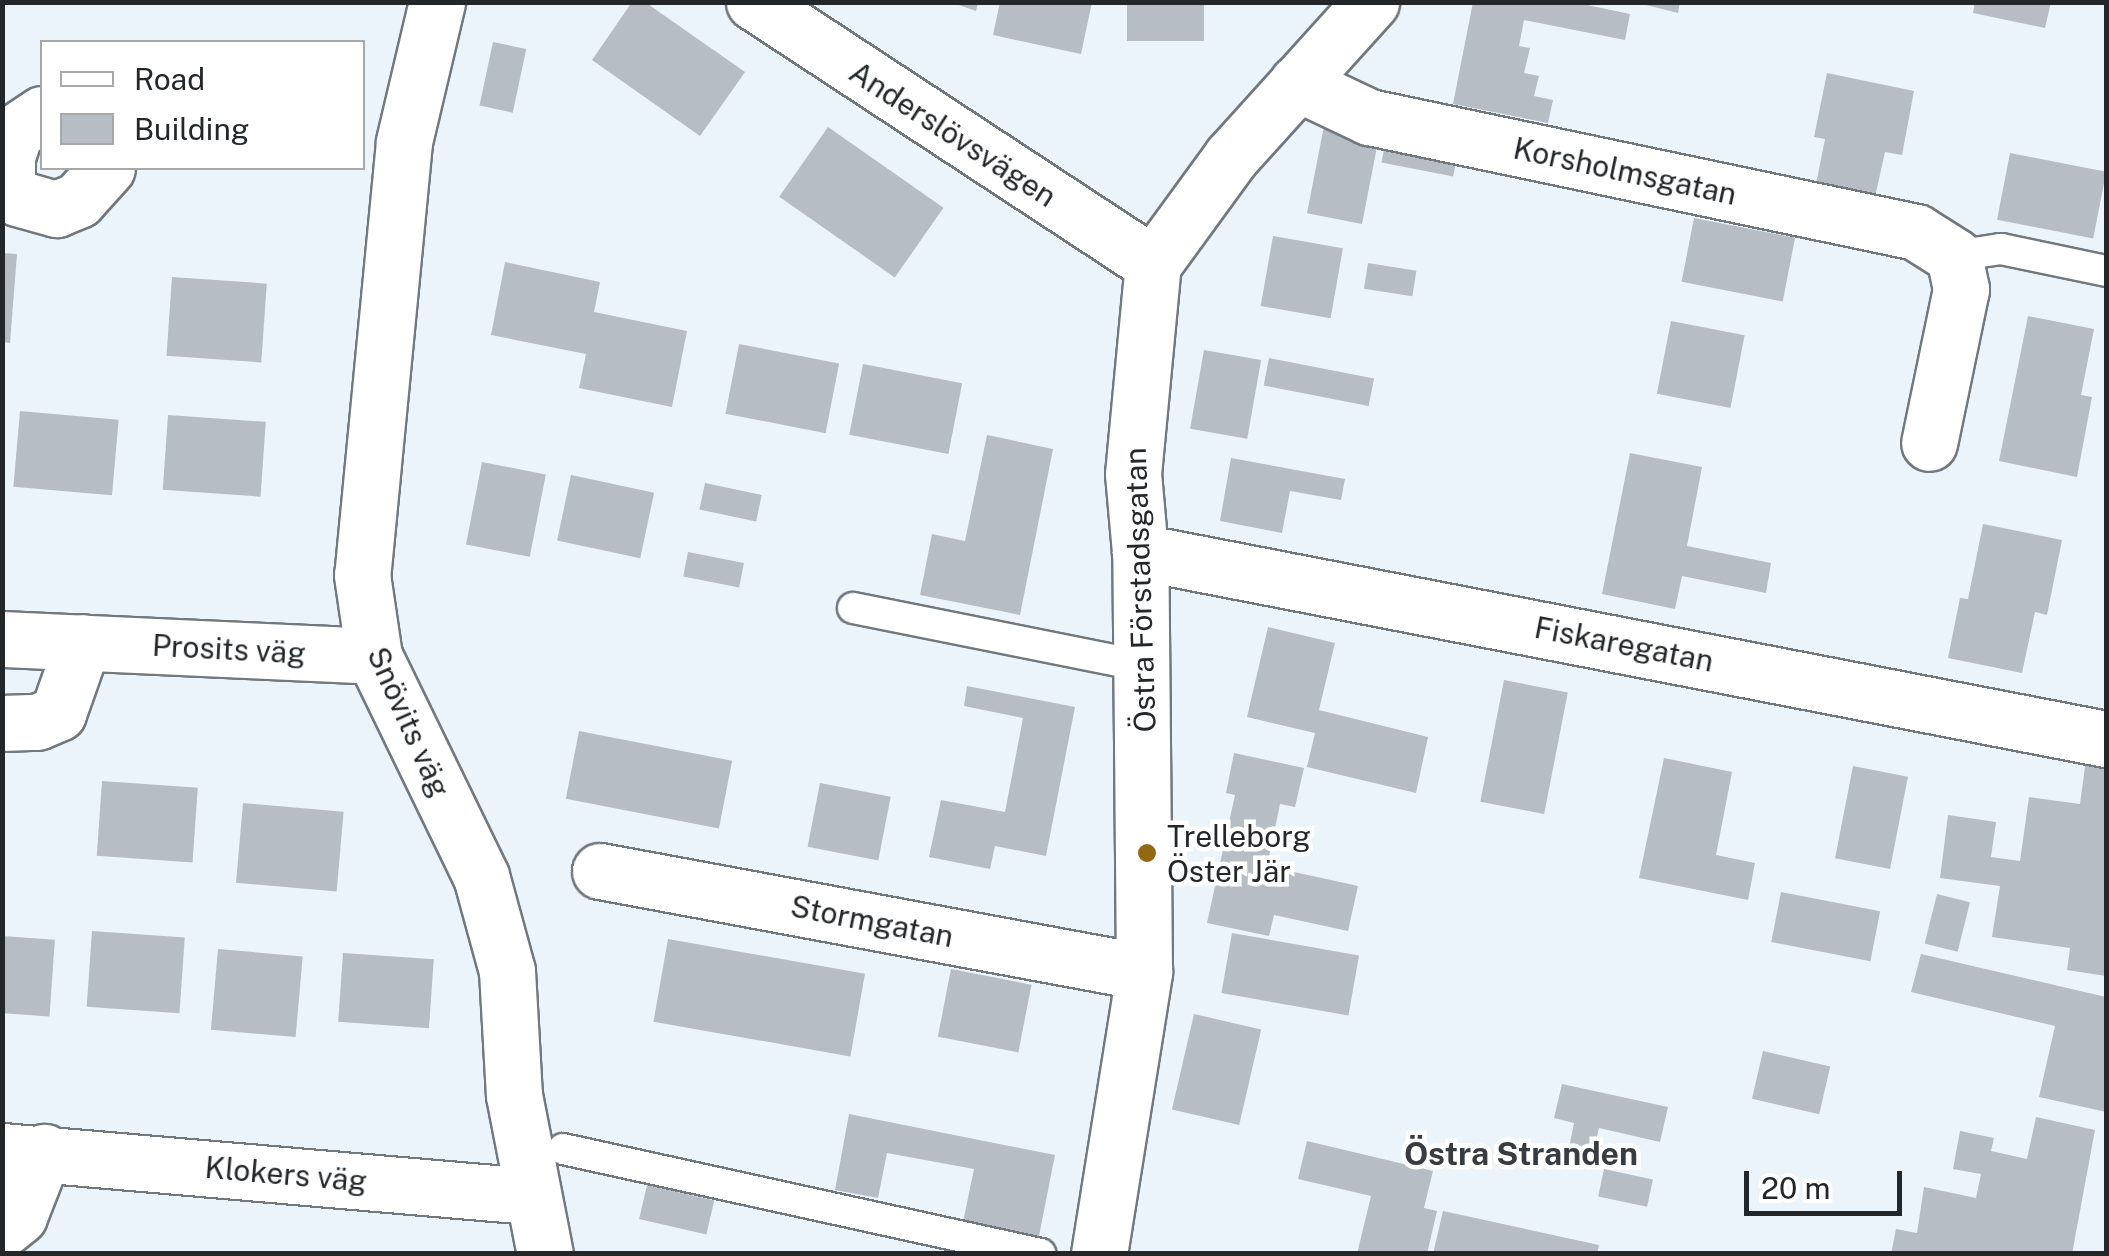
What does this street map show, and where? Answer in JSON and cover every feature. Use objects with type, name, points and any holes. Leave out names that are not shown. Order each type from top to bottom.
[{"type":"street","name":"Snövits väg","points":[[437,2],[383,140],[362,575],[374,656],[482,876],[508,971],[514,1096],[529,1196],[545,1254]]},
{"type":"street","name":"Anderslövsvägen","points":[[754,2],[1154,264]]},
{"type":"street","points":[[1154,264],[1231,157],[1371,2]]},
{"type":"street","name":"Korsholmsgatan","points":[[1297,83],[1369,117],[1916,232],[1954,256]]},
{"type":"street","points":[[40,115],[15,132],[6,156],[7,184],[16,198],[56,209],[78,200],[105,170]]},
{"type":"street","points":[[1929,443],[1961,289],[1954,256]]},
{"type":"street","name":"Östra Förstadsgatan","points":[[1100,1254],[1144,972],[1140,552],[1133,474],[1154,264]]},
{"type":"street","name":"Fiskaregatan","points":[[1140,552],[2106,739]]},
{"type":"street","name":"Prosits väg","points":[[2,638],[374,656]]},
{"type":"street","points":[[2,723],[37,722],[58,713],[83,642]]},
{"type":"street","name":"Stormgatan","points":[[600,871],[1144,972]]},
{"type":"street","name":"Klokers väg","points":[[2,1230],[19,1216],[23,1152],[529,1196]]},
{"type":"lane","points":[[1954,256],[2001,250],[2106,271]]},
{"type":"lane","points":[[853,608],[1142,666]]},
{"type":"lane","points":[[563,1149],[1041,1254]]},
{"type":"building","points":[[632,2],[645,2],[745,72],[700,136],[592,60]]},
{"type":"building","points":[[950,2],[978,2],[976,11]]},
{"type":"building","points":[[1000,2],[1092,2],[1081,54],[993,35]]},
{"type":"building","points":[[1127,2],[1204,2],[1204,41],[1127,41]]},
{"type":"building","points":[[1473,2],[1573,2],[1630,14],[1625,40],[1524,20],[1519,46],[1530,48],[1524,73],[1539,76],[1534,96],[1553,100],[1548,123],[1453,104]]},
{"type":"building","points":[[1634,2],[1680,2],[1678,13]]},
{"type":"building","points":[[1975,2],[2051,2],[2045,28],[1973,13]]},
{"type":"building","points":[[493,42],[526,49],[513,113],[479,106]]},
{"type":"building","points":[[1827,73],[1914,91],[1902,155],[1885,152],[1875,197],[1816,184],[1825,139],[1814,137]]},
{"type":"building","points":[[1324,126],[1379,137],[1362,224],[1307,213]]},
{"type":"building","points":[[828,127],[944,208],[895,278],[779,197]]},
{"type":"building","points":[[1387,134],[1459,148],[1453,176],[1381,162]]},
{"type":"building","points":[[2010,153],[2106,172],[2093,238],[1997,220]]},
{"type":"building","points":[[1694,218],[1795,238],[1783,301],[1682,282]]},
{"type":"building","points":[[1273,236],[1343,248],[1331,318],[1261,306]]},
{"type":"building","points":[[2,253],[17,254],[10,343],[2,342]]},
{"type":"building","points":[[505,262],[600,282],[594,312],[687,331],[672,407],[579,388],[586,354],[491,335]]},
{"type":"building","points":[[1368,263],[1416,271],[1412,296],[1364,289]]},
{"type":"building","points":[[172,277],[267,284],[261,362],[166,356]]},
{"type":"building","points":[[2028,316],[2094,329],[2081,395],[2092,397],[2077,477],[1999,461]]},
{"type":"building","points":[[1671,321],[1745,335],[1731,408],[1657,394]]},
{"type":"building","points":[[739,344],[839,363],[826,433],[725,414]]},
{"type":"building","points":[[1204,350],[1261,360],[1247,439],[1190,429]]},
{"type":"building","points":[[1269,358],[1374,378],[1369,406],[1264,385]]},
{"type":"building","points":[[863,364],[962,383],[948,454],[849,435]]},
{"type":"building","points":[[20,411],[119,420],[112,495],[13,487]]},
{"type":"building","points":[[168,415],[266,422],[261,497],[163,490]]},
{"type":"building","points":[[987,435],[1053,449],[1020,615],[920,595],[932,534],[965,541]]},
{"type":"building","points":[[1630,453],[1702,467],[1687,546],[1771,563],[1766,593],[1682,576],[1675,609],[1602,594]]},
{"type":"building","points":[[1231,458],[1345,479],[1341,500],[1290,491],[1282,533],[1220,521]]},
{"type":"building","points":[[482,462],[546,474],[530,557],[466,544]]},
{"type":"building","points":[[571,475],[654,493],[640,558],[557,541]]},
{"type":"building","points":[[705,483],[762,495],[756,521],[699,509]]},
{"type":"building","points":[[1983,524],[2062,540],[2047,615],[2035,612],[2022,673],[1948,658],[1960,598],[1968,599]]},
{"type":"building","points":[[688,552],[744,563],[739,587],[683,577]]},
{"type":"building","points":[[1268,627],[1335,643],[1319,710],[1428,737],[1416,793],[1307,767],[1315,733],[1247,717]]},
{"type":"building","points":[[1504,680],[1568,692],[1544,814],[1480,802]]},
{"type":"building","points":[[967,686],[1075,707],[1046,856],[995,846],[990,869],[929,857],[941,800],[1005,812],[1023,718],[964,706]]},
{"type":"building","points":[[579,731],[732,761],[719,828],[566,799]]},
{"type":"building","points":[[2087,752],[2106,754],[2106,976],[2067,970],[2070,948],[1992,937],[2000,886],[1940,878],[1948,815],[1996,822],[1991,857],[2020,861],[2029,797],[2080,804]]},
{"type":"building","points":[[1234,753],[1304,768],[1295,807],[1280,804],[1267,866],[1358,886],[1348,931],[1274,915],[1269,936],[1207,923],[1235,795],[1226,793]]},
{"type":"building","points":[[1664,758],[1732,772],[1716,855],[1755,863],[1748,900],[1639,878]]},
{"type":"building","points":[[1853,766],[1908,777],[1890,869],[1835,858]]},
{"type":"building","points":[[102,781],[198,788],[193,863],[97,856]]},
{"type":"building","points":[[820,783],[891,797],[878,861],[808,847]]},
{"type":"building","points":[[243,803],[344,812],[337,891],[236,883]]},
{"type":"building","points":[[1781,892],[1880,911],[1870,961],[1771,942]]},
{"type":"building","points":[[1937,894],[1970,902],[1958,952],[1925,943]]},
{"type":"building","points":[[92,931],[185,937],[179,1013],[87,1007]]},
{"type":"building","points":[[1232,933],[1359,955],[1348,1015],[1221,993]]},
{"type":"building","points":[[2,936],[55,940],[49,1017],[2,1013]]},
{"type":"building","points":[[668,939],[865,974],[850,1056],[653,1022]]},
{"type":"building","points":[[218,949],[303,956],[296,1037],[211,1030]]},
{"type":"building","points":[[343,953],[434,959],[429,1028],[338,1022]]},
{"type":"building","points":[[1921,954],[2106,997],[2106,1112],[2039,1097],[2055,1026],[1911,992]]},
{"type":"building","points":[[951,969],[1031,985],[1018,1052],[938,1037]]},
{"type":"building","points":[[1194,1014],[1261,1030],[1239,1125],[1172,1109]]},
{"type":"building","points":[[1763,1051],[1830,1067],[1819,1114],[1752,1099]]},
{"type":"building","points":[[1562,1084],[1668,1107],[1660,1142],[1599,1128],[1593,1153],[1569,1148],[1574,1123],[1554,1118]]},
{"type":"building","points":[[849,1114],[1055,1155],[1039,1236],[963,1222],[974,1169],[887,1153],[878,1198],[835,1190]]},
{"type":"building","points":[[2036,1117],[2095,1130],[2072,1254],[1891,1254],[1896,1229],[1917,1233],[1924,1187],[1976,1198],[1981,1174],[1953,1169],[1960,1131],[1994,1138],[1991,1151],[2027,1159]]},
{"type":"building","points":[[1307,1141],[1433,1171],[1424,1208],[1437,1211],[1427,1254],[1357,1254],[1371,1196],[1298,1179]]},
{"type":"building","points":[[1604,1169],[1653,1179],[1647,1207],[1598,1196]]},
{"type":"building","points":[[647,1185],[714,1201],[706,1235],[639,1219]]},
{"type":"building","points":[[1443,1211],[1599,1245],[1597,1254],[1433,1254]]},
{"type":"place","name":"Trelleborg Öster Jär","points":[[1147,853]]},
{"type":"district","name":"Östra Stranden","points":[[1521,1154]]}]
